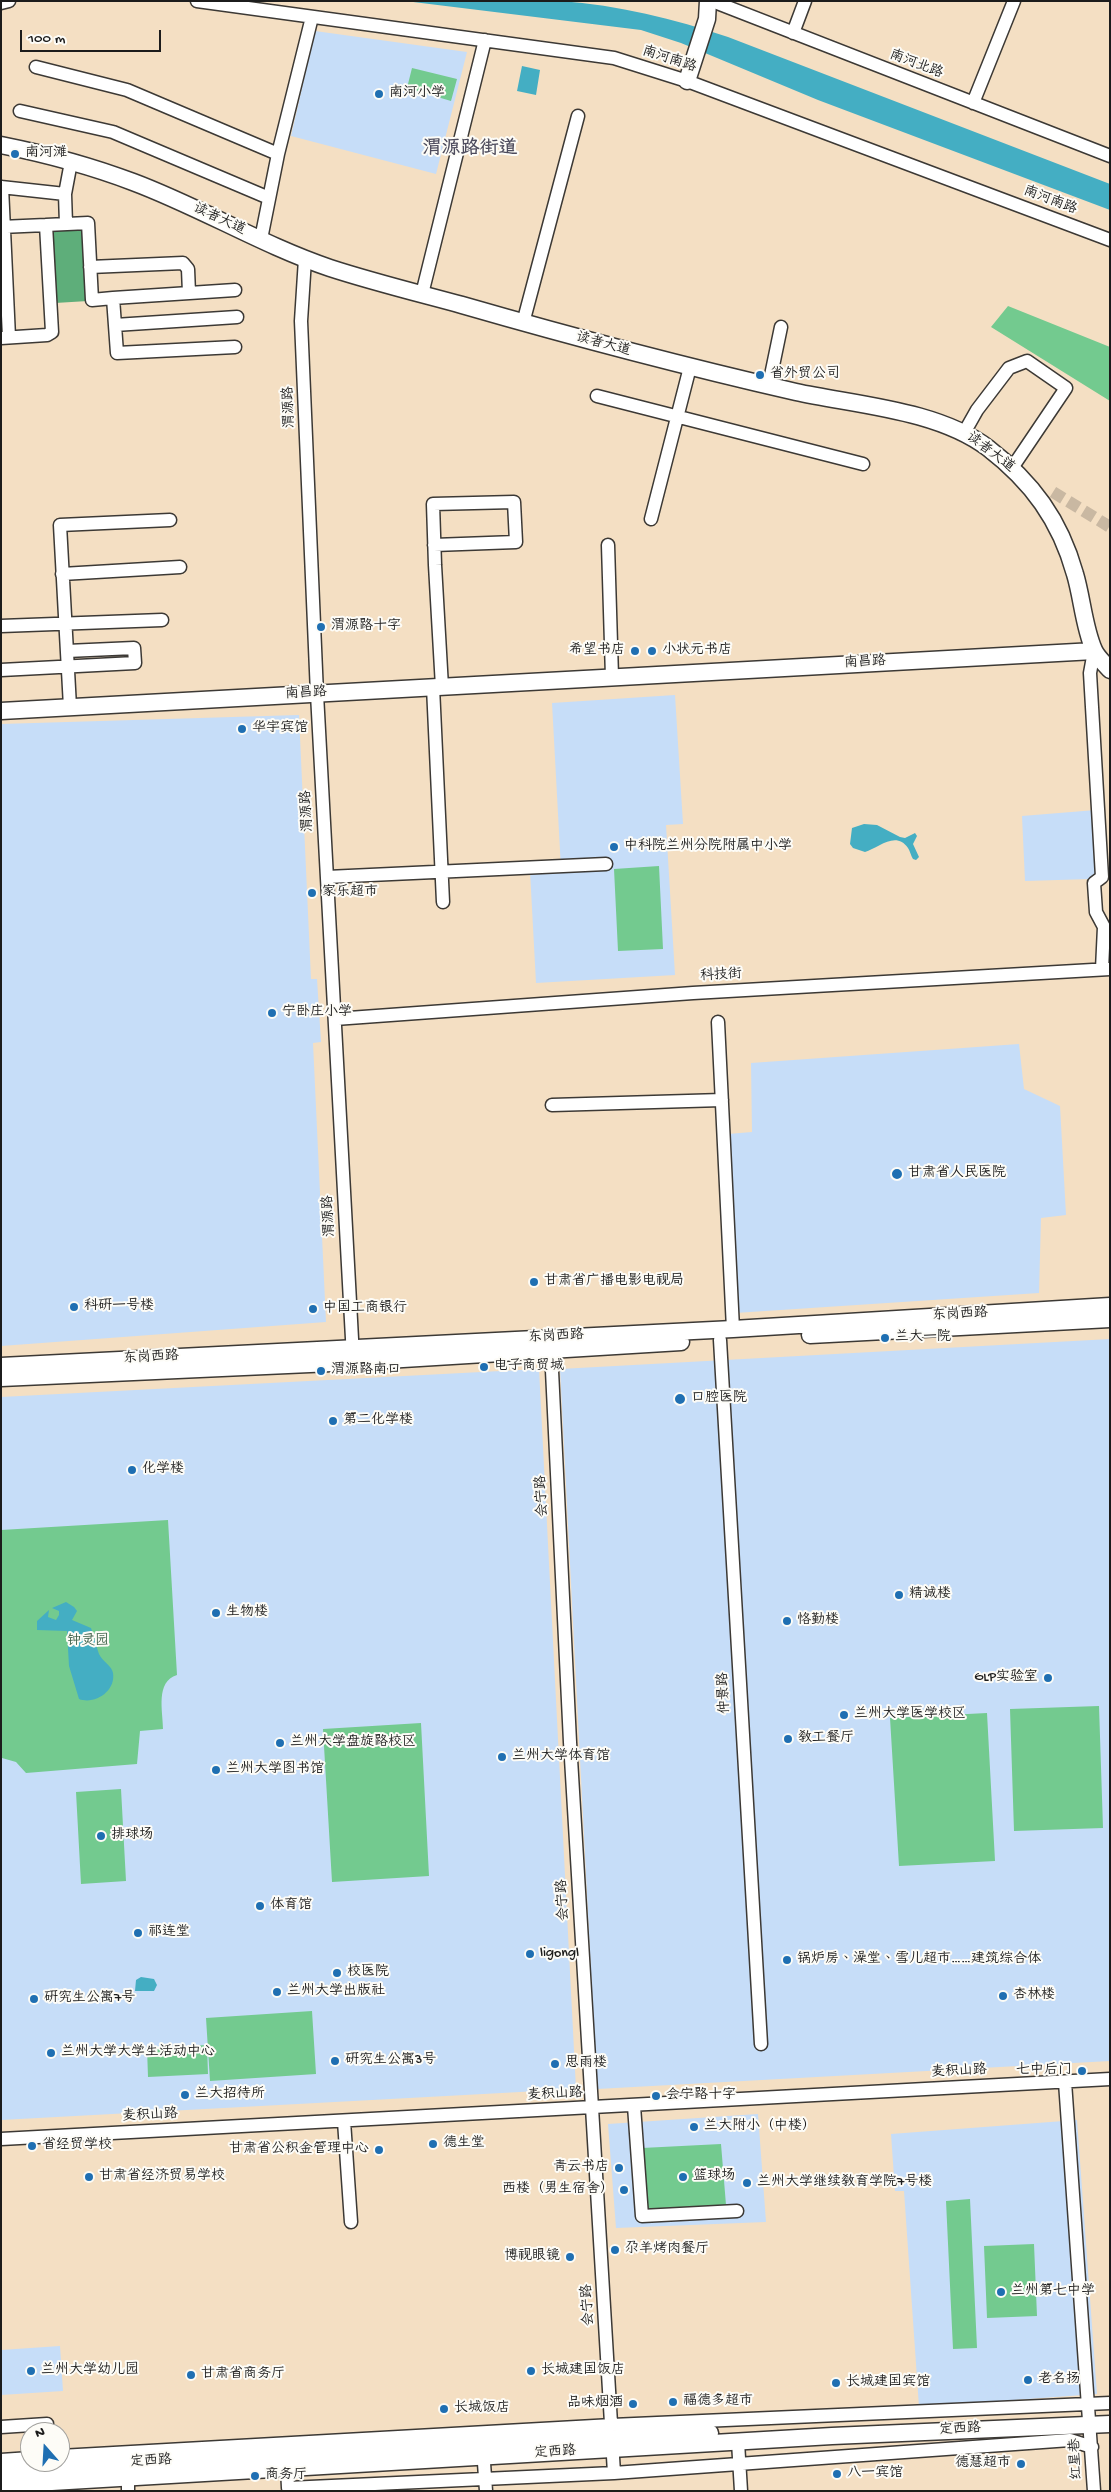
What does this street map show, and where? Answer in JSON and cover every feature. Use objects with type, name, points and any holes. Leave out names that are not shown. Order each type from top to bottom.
[{"type":"main road","points":[[687,81],[707,20],[708,1]]},
{"type":"main road","name":"读者大道","points":[[1,145],[71,162],[135,182],[306,259],[422,294],[690,367],[920,417],[964,433],[984,445],[1012,468],[1051,514],[1059,529],[1075,575],[1094,651]]},
{"type":"main road","points":[[1094,651],[1110,670]]},
{"type":"main road","name":"南昌路","points":[[1,711],[1094,651]]},
{"type":"main road","name":"东岗西路","points":[[1,1378],[1110,1306]]},
{"type":"main road","name":"东岗西路","points":[[1,1366],[353,1354],[551,1350],[1110,1319]]},
{"type":"main road","name":"定西路","points":[[613,2437],[738,2442],[1090,2415],[1110,2424]]},
{"type":"main road","name":"定西路","points":[[1,2471],[128,2471],[288,2467],[483,2451],[613,2437],[1110,2415]]},
{"type":"main road","name":"定西路","points":[[1,2485],[128,2471],[483,2451]]},
{"type":"street","points":[[1,3],[9,1]]},
{"type":"street","name":"南河南路","points":[[196,1],[614,58],[687,81],[1110,240]]},
{"type":"street","name":"南河北路","points":[[712,1],[1110,156]]},
{"type":"street","points":[[793,33],[805,1]]},
{"type":"street","points":[[973,103],[1014,1]]},
{"type":"street","points":[[261,239],[278,154],[312,17]]},
{"type":"street","points":[[422,294],[485,40]]},
{"type":"street","points":[[36,67],[127,90],[278,154]]},
{"type":"street","points":[[20,111],[113,132],[269,198]]},
{"type":"street","points":[[523,323],[578,116]]},
{"type":"street","points":[[66,224],[65,194],[71,162]]},
{"type":"street","points":[[46,225],[52,332],[46,335],[5,338],[2,187],[65,194]]},
{"type":"street","points":[[3,227],[88,223],[92,300],[235,290]]},
{"type":"street","name":"渭源路","points":[[306,259],[301,321],[317,694],[353,1354]]},
{"type":"street","points":[[90,267],[183,263],[188,270],[188,294]]},
{"type":"street","points":[[112,298],[117,352],[235,347]]},
{"type":"street","points":[[115,325],[237,317]]},
{"type":"street","points":[[769,385],[781,328]]},
{"type":"street","points":[[964,433],[977,410],[1009,368],[1027,361],[1066,388],[1012,468]]},
{"type":"street","points":[[652,519],[690,367]]},
{"type":"street","points":[[597,396],[677,418],[863,464]]},
{"type":"street","points":[[434,545],[516,542],[514,502],[432,504],[443,902]]},
{"type":"street","points":[[70,707],[60,525],[170,520]]},
{"type":"street","points":[[608,545],[612,677]]},
{"type":"street","points":[[62,574],[180,567]]},
{"type":"street","points":[[1,626],[162,620]]},
{"type":"street","points":[[1,670],[135,663],[134,648],[67,651]]},
{"type":"street","points":[[1094,651],[1090,673],[1102,877],[1094,883],[1096,912],[1104,927],[1106,969]]},
{"type":"street","points":[[327,877],[606,864]]},
{"type":"street","name":"科技街","points":[[335,1019],[683,993],[1106,969]]},
{"type":"street","points":[[718,1022],[733,1329]]},
{"type":"street","points":[[552,1105],[722,1100]]},
{"type":"street","name":"仲景路","points":[[720,1340],[761,2044]]},
{"type":"street","name":"会宁路","points":[[551,1350],[570,1732],[614,2473]]},
{"type":"street","name":"麦积山路","points":[[1,2139],[1110,2079]]},
{"type":"street","name":"红星巷","points":[[1065,2082],[1094,2491]]},
{"type":"street","points":[[634,2106],[642,2216],[737,2211]]},
{"type":"street","points":[[344,2121],[351,2222]]},
{"type":"street","points":[[1090,2415],[1110,2403]]},
{"type":"street","points":[[1,2427],[20,2426]]},
{"type":"street","points":[[70,2458],[128,2471],[613,2437]]},
{"type":"street","points":[[288,2467],[288,2488],[485,2485],[614,2473],[1070,2440],[1092,2447]]},
{"type":"street","points":[[738,2442],[741,2491]]},
{"type":"street","points":[[483,2451],[485,2485]]},
{"type":"street","points":[[1,2460],[20,2459]]},
{"type":"shaded area","name":"南河小学","points":[[315,31],[467,52],[436,174],[291,136]]},
{"type":"shaded area","name":"中科院兰州分院附属中小学","points":[[675,695],[683,824],[666,825],[675,975],[536,983],[530,871],[561,869],[552,703]]},
{"type":"shaded area","points":[[299,715],[311,979],[317,979],[321,1042],[313,1043],[326,1322],[1,1346],[1,724]]},
{"type":"shaded area","points":[[1096,810],[1098,869],[1091,879],[1025,881],[1022,816]]},
{"type":"shaded area","name":"甘肃省人民医院","points":[[1019,1044],[1024,1089],[1060,1106],[1066,1215],[1041,1218],[1039,1293],[735,1313],[728,1134],[752,1132],[751,1063]]},
{"type":"shaded area","name":"兰州大学医学校区","points":[[1110,1339],[1110,2061],[597,2089],[560,1369]]},
{"type":"shaded area","name":"兰州大学盘旋路校区","points":[[539,1369],[576,2089],[1,2120],[1,1397]]},
{"type":"shaded area","points":[[758,2114],[766,2222],[616,2228],[608,2124]]},
{"type":"shaded area","name":"兰州第七中学","points":[[1077,2120],[1097,2394],[919,2407],[904,2191],[895,2191],[891,2134]]},
{"type":"shaded area","name":"兰州大学幼儿园","points":[[60,2346],[63,2391],[1,2395],[1,2350]]},
{"type":"green space","points":[[412,68],[457,79],[451,101],[407,88]]},
{"type":"green space","points":[[84,228],[88,301],[55,303],[50,230]]},
{"type":"green space","points":[[1008,306],[1110,347],[1110,401],[991,327]]},
{"type":"green space","points":[[659,866],[663,949],[618,951],[614,869]]},
{"type":"green space","name":"钟灵园","points":[[168,1520],[177,1675],[170,1679],[163,1690],[163,1729],[140,1731],[137,1764],[26,1773],[16,1762],[2,1758],[1,1530]]},
{"type":"green space","points":[[1099,1706],[1103,1828],[1014,1831],[1010,1709]]},
{"type":"green space","points":[[987,1713],[995,1861],[899,1866],[890,1718]]},
{"type":"green space","points":[[421,1723],[429,1876],[332,1882],[323,1729]]},
{"type":"green space","name":"排球场","points":[[121,1789],[126,1881],[81,1884],[76,1792]]},
{"type":"green space","points":[[312,2011],[316,2074],[210,2081],[206,2018]]},
{"type":"green space","points":[[207,2045],[208,2074],[148,2077],[147,2048]]},
{"type":"green space","name":"篮球场","points":[[721,2144],[726,2205],[645,2209],[642,2148]]},
{"type":"green space","points":[[970,2199],[977,2348],[953,2349],[946,2201]]},
{"type":"green space","points":[[1034,2244],[1037,2316],[987,2318],[984,2246]]},
{"type":"water","points":[[405,1],[561,1],[625,9],[687,24],[728,37],[1110,184],[1110,210],[818,100],[681,43],[641,30]]},
{"type":"water","points":[[522,66],[540,70],[536,95],[517,91]]},
{"type":"water","points":[[864,824],[877,825],[905,838],[915,833],[917,836],[913,844],[919,857],[916,860],[913,859],[908,848],[898,840],[887,842],[865,852],[853,848],[850,844],[852,828]]},
{"type":"water","points":[[66,1602],[77,1611],[72,1620],[91,1628],[99,1654],[113,1673],[113,1680],[108,1691],[98,1698],[91,1700],[79,1699],[69,1666],[67,1631],[37,1630],[37,1621],[49,1610],[48,1617],[56,1620],[59,1611],[52,1608]]},
{"type":"water","points":[[141,1977],[154,1979],[157,1985],[154,1991],[135,1991],[136,1980]]},
{"type":"tunnel","points":[[1053,492],[1110,527]]},
{"type":"place","name":"南河小学","points":[[379,94]]},
{"type":"place","name":"南河滩","points":[[15,154]]},
{"type":"place","name":"省外贸公司","points":[[760,375]]},
{"type":"place","name":"渭源路十字","points":[[321,627]]},
{"type":"place","name":"希望书店","points":[[635,651]]},
{"type":"place","name":"小状元书店","points":[[652,651]]},
{"type":"place","name":"华宇宾馆","points":[[242,729]]},
{"type":"place","name":"中科院兰州分院附属中小学","points":[[614,847]]},
{"type":"place","name":"家乐超市","points":[[312,893]]},
{"type":"place","name":"宁卧庄小学","points":[[272,1013]]},
{"type":"place","name":"甘肃省人民医院","points":[[897,1174]]},
{"type":"place","name":"甘肃省广播电影电视局","points":[[534,1282]]},
{"type":"place","name":"科研一号楼","points":[[74,1307]]},
{"type":"place","name":"中国工商银行","points":[[313,1309]]},
{"type":"place","name":"兰大一院","points":[[885,1338]]},
{"type":"place","name":"电子商贸城","points":[[484,1367]]},
{"type":"place","name":"渭源路南口","points":[[321,1371]]},
{"type":"place","name":"口腔医院","points":[[680,1399]]},
{"type":"place","name":"第二化学楼","points":[[333,1421]]},
{"type":"place","name":"化学楼","points":[[132,1470]]},
{"type":"place","name":"精诚楼","points":[[899,1595]]},
{"type":"place","name":"生物楼","points":[[216,1613]]},
{"type":"place","name":"恪勤楼","points":[[787,1621]]},
{"type":"place","name":"GLP实验室","points":[[1048,1678]]},
{"type":"place","name":"兰州大学医学校区","points":[[844,1715]]},
{"type":"place","name":"教工餐厅","points":[[788,1739]]},
{"type":"place","name":"兰州大学盘旋路校区","points":[[280,1743]]},
{"type":"place","name":"兰州大学体育馆","points":[[502,1757]]},
{"type":"place","name":"兰州大学图书馆","points":[[216,1770]]},
{"type":"place","name":"排球场","points":[[101,1836]]},
{"type":"place","name":"体育馆","points":[[260,1906]]},
{"type":"place","name":"祁连堂","points":[[138,1933]]},
{"type":"place","name":"ligongl","points":[[530,1954]]},
{"type":"place","name":"锅炉房、澡堂、雪儿超市……建筑综合体","points":[[787,1960]]},
{"type":"place","name":"校医院","points":[[337,1973]]},
{"type":"place","name":"兰州大学出版社","points":[[277,1992]]},
{"type":"place","name":"杏林楼","points":[[1003,1996]]},
{"type":"place","name":"研究生公寓7号","points":[[34,1999]]},
{"type":"place","name":"兰州大学大学生活动中心","points":[[51,2053]]},
{"type":"place","name":"研究生公寓3号","points":[[335,2061]]},
{"type":"place","name":"思雨楼","points":[[555,2064]]},
{"type":"place","name":"七中后门","points":[[1082,2071]]},
{"type":"place","name":"兰大招待所","points":[[185,2095]]},
{"type":"place","name":"会宁路十字","points":[[656,2096]]},
{"type":"place","name":"兰大附小（中楼）","points":[[694,2127]]},
{"type":"place","name":"德生堂","points":[[433,2144]]},
{"type":"place","name":"省经贸学校","points":[[32,2146]]},
{"type":"place","name":"甘肃省公积金管理中心","points":[[379,2150]]},
{"type":"place","name":"青云书店","points":[[619,2168]]},
{"type":"place","name":"甘肃省经济贸易学校","points":[[89,2177]]},
{"type":"place","name":"篮球场","points":[[683,2177]]},
{"type":"place","name":"兰州大学继续教育学院7号楼","points":[[747,2183]]},
{"type":"place","name":"西楼（男生宿舍）","points":[[624,2190]]},
{"type":"place","name":"尕羊烤肉餐厅","points":[[615,2250]]},
{"type":"place","name":"博视眼镜","points":[[570,2257]]},
{"type":"place","name":"兰州第七中学","points":[[1001,2292]]},
{"type":"place","name":"兰州大学幼儿园","points":[[31,2371]]},
{"type":"place","name":"长城建国饭店","points":[[531,2371]]},
{"type":"place","name":"甘肃省商务厅","points":[[191,2375]]},
{"type":"place","name":"老名扬","points":[[1028,2380]]},
{"type":"place","name":"长城建国宾馆","points":[[836,2383]]},
{"type":"place","name":"福德多超市","points":[[673,2402]]},
{"type":"place","name":"品味烟酒","points":[[633,2404]]},
{"type":"place","name":"长城饭店","points":[[444,2409]]},
{"type":"place","name":"德慧超市","points":[[1021,2464]]},
{"type":"place","name":"八一宾馆","points":[[837,2474]]},
{"type":"place","name":"商务厅","points":[[255,2476]]},
{"type":"district","name":"渭源路街道","points":[[470,150]]}]
